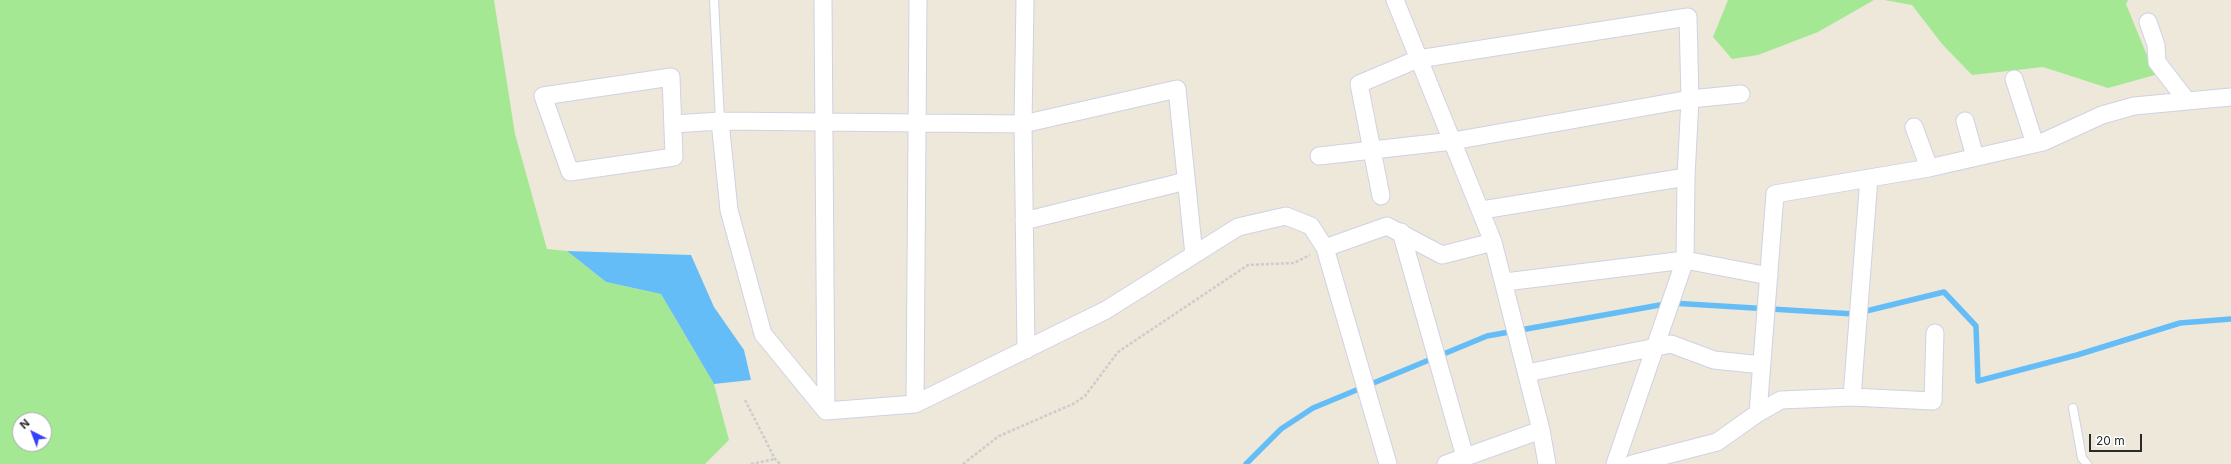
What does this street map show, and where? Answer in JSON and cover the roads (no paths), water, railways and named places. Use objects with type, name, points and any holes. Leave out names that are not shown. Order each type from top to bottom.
[{"type":"street","points":[[823,0],[826,411]]},
{"type":"street","points":[[915,404],[918,0]]},
{"type":"street","points":[[1025,0],[1023,124],[1026,350]]},
{"type":"street","points":[[1395,0],[1494,242],[1527,373],[1547,464]]},
{"type":"street","points":[[1381,196],[1359,84],[1418,59],[1688,17],[1690,99],[1686,177],[1685,260],[1615,464]]},
{"type":"street","points":[[2148,22],[2156,45],[2157,62],[2187,101]]},
{"type":"street","points":[[671,77],[673,124],[674,157],[570,172],[543,96],[671,77]]},
{"type":"street","points":[[2014,79],[2036,144]]},
{"type":"street","points":[[673,124],[720,121],[1023,124],[1177,89],[1194,255]]},
{"type":"street","points":[[1319,156],[1452,141],[1690,99],[1741,94]]},
{"type":"street","points":[[1758,413],[1775,194],[1929,168],[2036,144],[2102,115],[2134,106],[2231,97]]},
{"type":"street","points":[[720,121],[729,210],[763,334],[826,411]]},
{"type":"street","points":[[1965,121],[1975,157]]},
{"type":"street","points":[[1914,127],[1929,168]]},
{"type":"street","points":[[1482,210],[1686,177]]},
{"type":"street","points":[[1852,397],[1869,178]]},
{"type":"street","points":[[1024,221],[1186,181]]},
{"type":"street","points":[[826,411],[915,404],[1106,310],[1238,227],[1286,216],[1311,226],[1325,248],[1388,464]]},
{"type":"street","points":[[1325,248],[1388,226],[1442,255],[1494,242]]},
{"type":"street","points":[[1401,232],[1465,457]]},
{"type":"street","points":[[1505,282],[1685,260],[1769,276]]},
{"type":"street","points":[[1632,464],[1716,442],[1758,413],[1781,400],[1852,397],[1933,401],[1935,333]]},
{"type":"street","points":[[1527,373],[1656,345],[1671,344],[1714,360],[1762,365]]},
{"type":"street","points":[[1446,464],[1540,430]]},
{"type":"lane","points":[[714,0],[720,121]]},
{"type":"lane","points":[[2073,408],[2082,458],[2087,464]]},
{"type":"water","points":[[567,251],[691,255],[714,307],[744,350],[751,380],[714,384],[661,294],[606,282]]},
{"type":"waterway","points":[[1246,464],[1281,429],[1313,408],[1487,336],[1671,303],[1854,314],[1944,292],[1976,326],[1978,381],[2077,355],[2180,323],[2231,319]]}]
